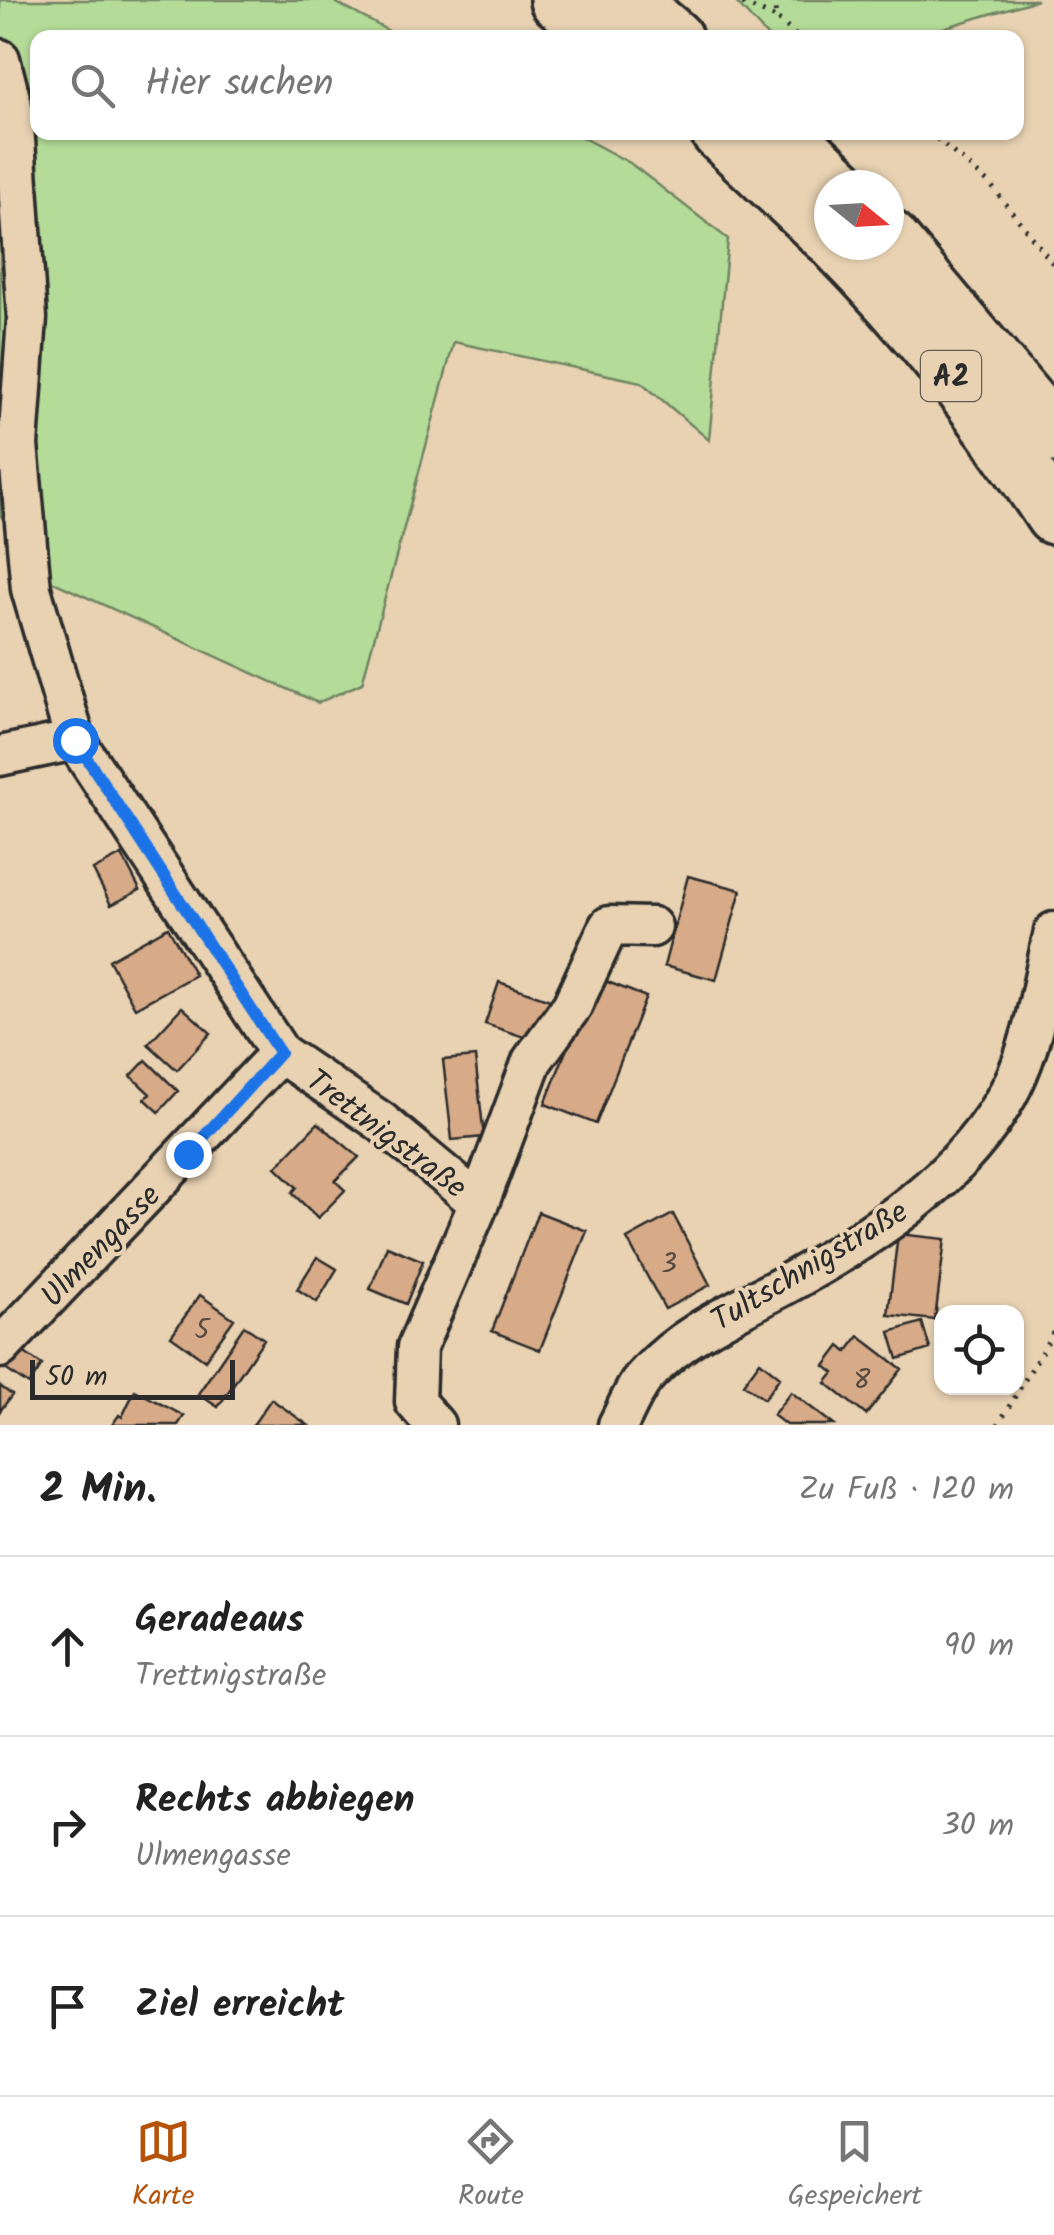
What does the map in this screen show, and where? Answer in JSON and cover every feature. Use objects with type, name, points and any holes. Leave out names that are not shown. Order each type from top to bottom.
[{"type":"highway","points":[[558,0],[599,30]]},
{"type":"highway","points":[[630,0],[665,30]]},
{"type":"highway","points":[[728,140],[814,222]]},
{"type":"highway","points":[[792,140],[824,170]]},
{"type":"highway","name":"A2","points":[[904,256],[1054,434]]},
{"type":"highway","name":"A2","points":[[853,260],[1007,445],[1054,516]]},
{"type":"street","name":"Trettnigstraße","points":[[0,60],[13,110],[28,318],[18,445],[32,589],[75,740],[280,1053],[380,1121],[479,1203],[417,1347],[415,1402],[435,1425]]},
{"type":"street","points":[[0,756],[75,740]]},
{"type":"street","points":[[479,1203],[532,1061],[572,1006],[609,926],[652,928]]},
{"type":"street","name":"Tultschnigstraße","points":[[618,1425],[646,1375],[688,1337],[816,1268],[930,1190],[962,1157],[1011,1088],[1020,1067],[1054,932]]},
{"type":"street","name":"Ulmengasse","points":[[0,1348],[280,1053]]},
{"type":"path","points":[[733,0],[776,18],[790,30]]},
{"type":"path","points":[[774,0],[776,18]]},
{"type":"path","points":[[938,140],[990,184],[1054,266]]},
{"type":"path","points":[[998,1425],[1054,1330]]},
{"type":"green space","points":[[0,0],[331,0],[387,30],[30,30],[30,140],[587,140],[630,163],[728,239],[709,440],[641,382],[454,342],[362,683],[318,703],[49,580],[0,515]]},
{"type":"green space","points":[[734,0],[1037,0],[936,30],[762,30]]},
{"type":"building","points":[[122,855],[140,890],[111,905],[93,870]]},
{"type":"building","points":[[688,876],[741,890],[716,980],[664,966]]},
{"type":"building","points":[[168,927],[195,975],[135,1008],[109,960]]},
{"type":"building","points":[[595,977],[646,997],[596,1124],[545,1104]]},
{"type":"building","points":[[499,982],[550,1000],[536,1041],[485,1024]]},
{"type":"building","points":[[182,1007],[211,1033],[177,1070],[148,1044]]},
{"type":"building","points":[[475,1057],[484,1137],[452,1140],[443,1060]]},
{"type":"building","points":[[146,1060],[178,1091],[159,1112],[145,1099],[150,1094],[131,1076]]},
{"type":"building","points":[[318,1123],[359,1157],[335,1181],[345,1190],[318,1218],[292,1193],[297,1187],[276,1167]]},
{"type":"building","points":[[538,1212],[587,1231],[540,1350],[492,1331]]},
{"type":"building","points":[[673,1214],[710,1285],[665,1309],[627,1239]]},
{"type":"building","points":[[898,1234],[945,1239],[934,1320],[888,1315]]},
{"type":"building","points":[[387,1246],[423,1261],[406,1304],[370,1289]]},
{"type":"building","points":[[317,1257],[337,1269],[317,1302],[297,1289]]},
{"type":"building","points":[[200,1295],[234,1319],[205,1360],[171,1336]]},
{"type":"building","points":[[922,1322],[930,1349],[898,1359],[890,1332]]},
{"type":"building","points":[[244,1326],[264,1339],[218,1407],[198,1394]]},
{"type":"building","points":[[859,1336],[902,1369],[866,1415],[826,1383],[834,1373],[825,1366],[840,1346],[847,1352]]},
{"type":"building","points":[[16,1347],[42,1365],[29,1385],[2,1367]]},
{"type":"building","points":[[760,1361],[780,1377],[764,1399],[743,1384]]},
{"type":"building","points":[[0,1386],[12,1395],[0,1411]]},
{"type":"building","points":[[135,1390],[184,1416],[178,1425],[112,1425],[119,1415],[122,1417]]},
{"type":"building","points":[[791,1392],[834,1425],[786,1425],[773,1415]]},
{"type":"building","points":[[271,1399],[308,1425],[253,1425]]},
{"type":"route","points":[[75,740],[280,1053],[188,1154]]}]
